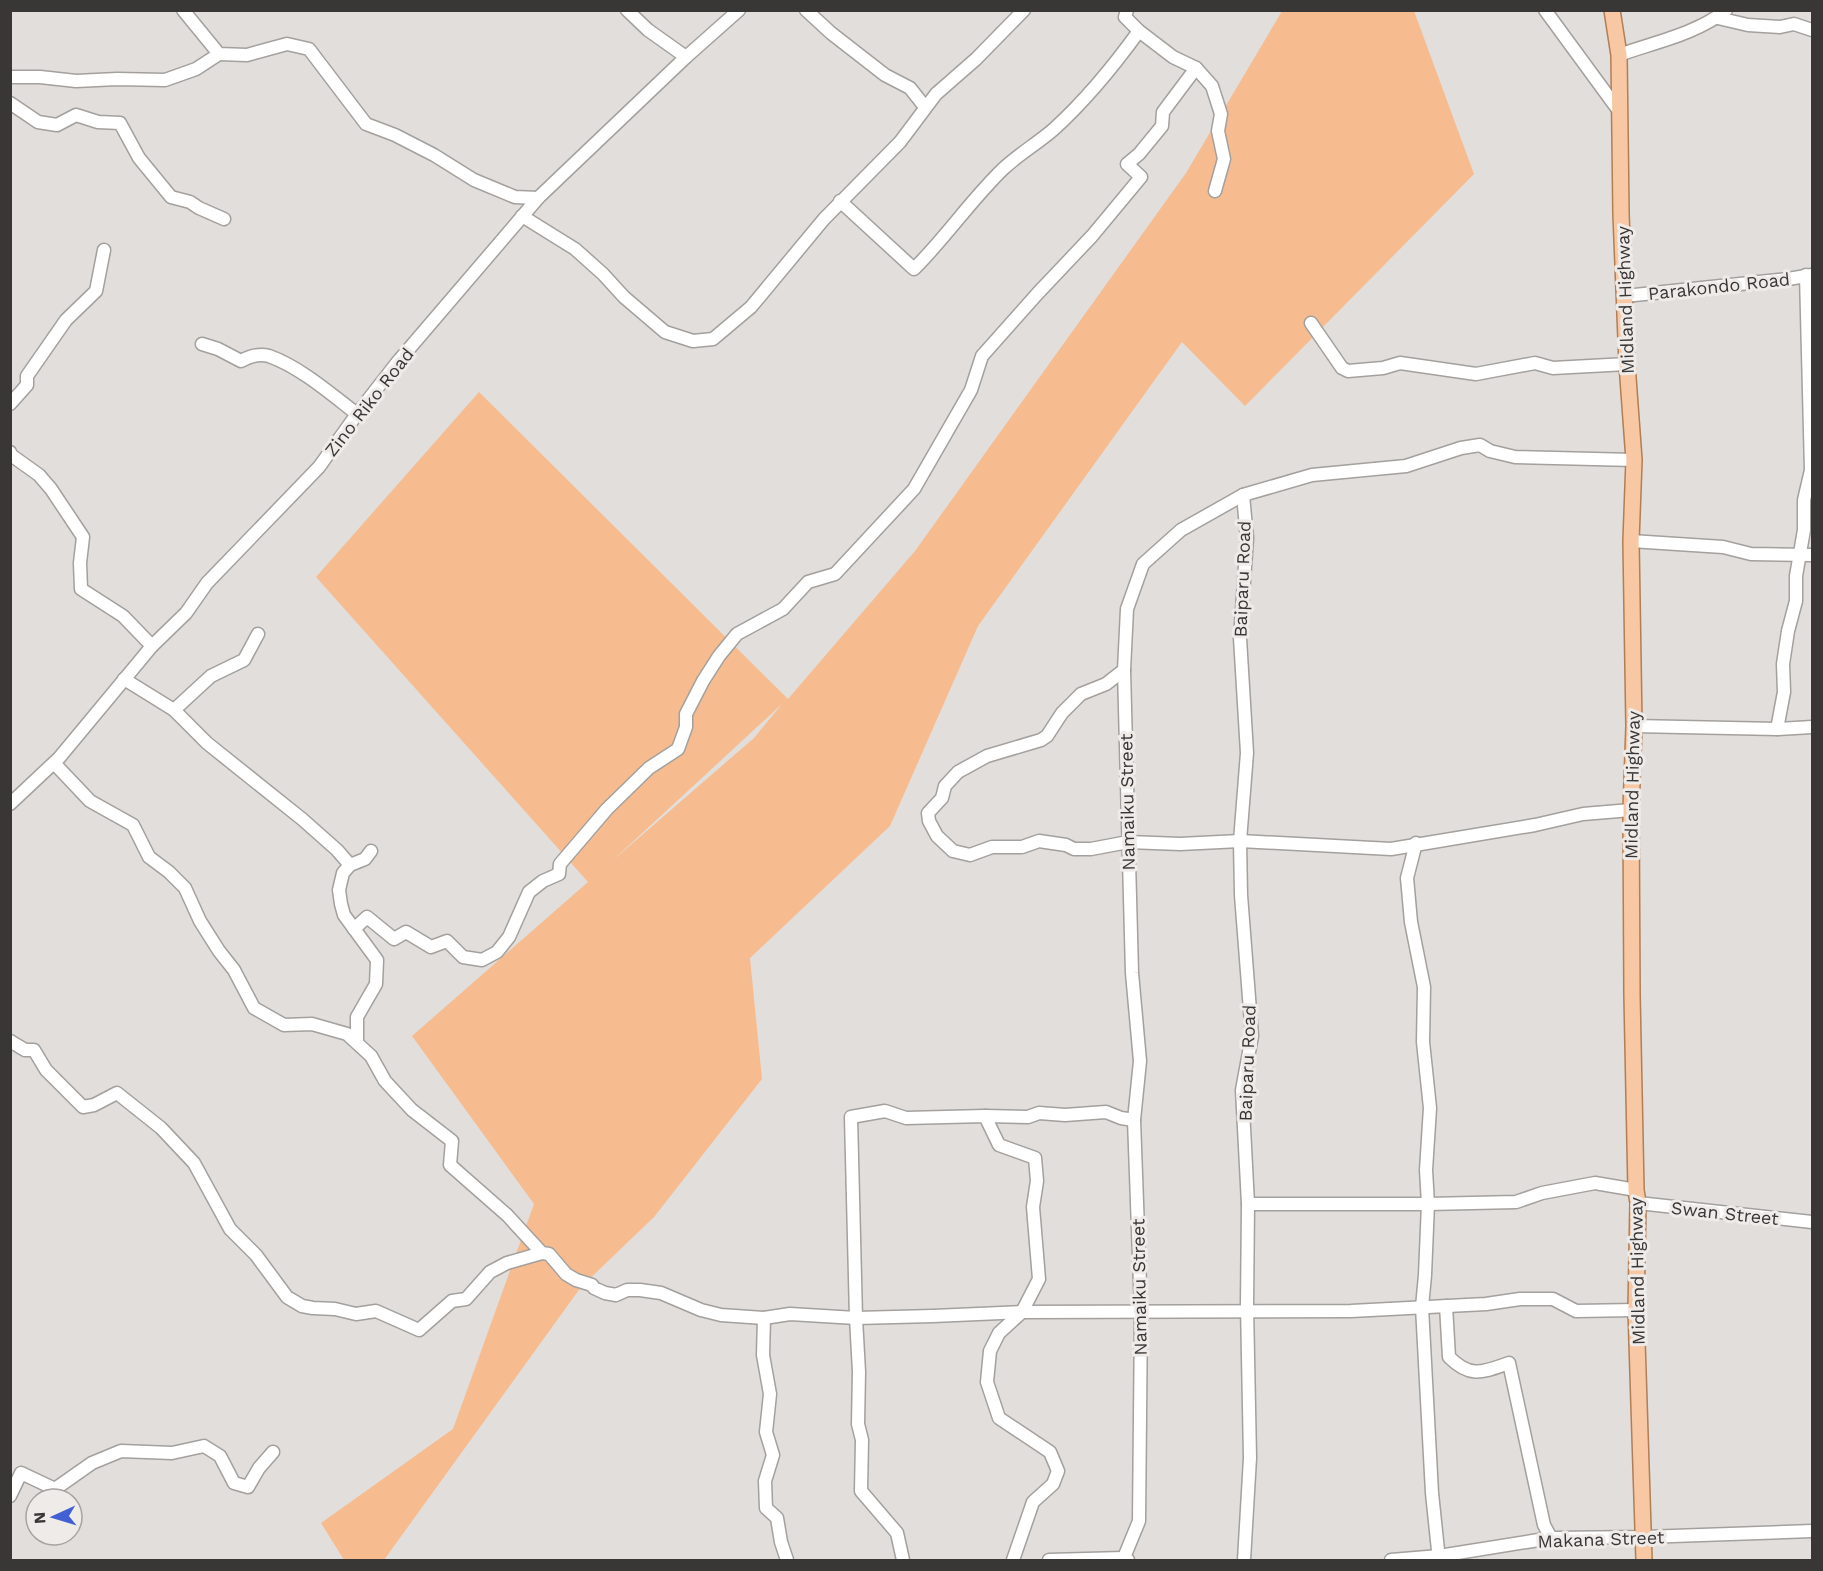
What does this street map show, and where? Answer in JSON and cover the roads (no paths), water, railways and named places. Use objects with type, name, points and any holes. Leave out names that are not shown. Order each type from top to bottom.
[{"type":"main road","name":"Midland Highway","points":[[1612,10],[1619,55],[1627,364],[1634,460],[1631,541],[1634,726],[1631,810],[1632,995],[1637,1197],[1636,1310],[1644,1560]]},
{"type":"street","points":[[183,10],[219,54]]},
{"type":"street","points":[[627,10],[648,30],[686,57]]},
{"type":"street","name":"Zino Riko Road","points":[[10,804],[54,763],[152,646],[186,613],[207,583],[319,467],[396,364],[538,198],[686,57],[739,10]]},
{"type":"street","points":[[806,10],[831,33],[885,75],[910,88],[925,107]]},
{"type":"street","points":[[522,216],[574,249],[665,332],[693,341],[713,339],[751,308],[840,201],[900,142],[936,94],[976,59],[1024,10]]},
{"type":"street","points":[[1545,10],[1619,111]]},
{"type":"street","points":[[1123,13],[1139,31],[1173,57],[1196,68],[1212,86],[1221,114],[1218,131],[1224,159],[1215,191]]},
{"type":"street","points":[[1619,55],[1680,34],[1722,14],[1748,26],[1780,27],[1794,24],[1812,30]]},
{"type":"street","points":[[840,201],[914,269],[1005,167],[1053,130],[1092,93],[1139,31]]},
{"type":"street","points":[[10,77],[40,77],[76,81],[165,80],[196,69],[219,54],[247,55],[287,44],[309,49],[366,124],[424,150],[474,180],[515,197],[538,198]]},
{"type":"street","points":[[354,929],[367,917],[394,939],[406,932],[431,947],[447,941],[463,957],[482,960],[497,952],[509,937],[530,892],[543,881],[559,874],[560,864],[607,809],[649,768],[678,749],[686,727],[686,714],[703,681],[737,634],[783,609],[808,582],[836,574],[914,489],[970,390],[982,356],[1092,236],[1141,177],[1127,164],[1139,154],[1162,126],[1162,112],[1196,68]]},
{"type":"street","points":[[10,104],[38,122],[57,125],[76,115],[98,122],[120,123],[139,158],[171,196],[190,202],[224,219]]},
{"type":"street","points":[[10,404],[27,385],[27,376],[66,320],[96,291],[104,250]]},
{"type":"street","points":[[1778,729],[1784,692],[1783,664],[1796,601],[1799,554],[1804,530],[1804,500],[1812,470],[1809,275]]},
{"type":"street","name":"Parakondo Road","points":[[1625,296],[1809,275]]},
{"type":"street","points":[[1311,323],[1342,368],[1348,371],[1383,368],[1400,363],[1476,374],[1535,363],[1552,368],[1627,364]]},
{"type":"street","points":[[202,344],[218,349],[241,361],[252,355],[267,356],[311,378],[357,414]]},
{"type":"street","name":"Namaiku Street","points":[[1125,1560],[1139,1521],[1141,1312],[1134,1120],[1140,1060],[1132,973],[1124,670],[1127,609],[1143,564],[1181,530],[1243,495],[1312,475],[1406,466],[1461,448],[1480,445],[1490,451],[1515,457],[1634,460]]},
{"type":"street","points":[[10,452],[39,475],[83,537],[80,563],[81,589],[123,616],[152,646]]},
{"type":"street","name":"Baiparu Road","points":[[1243,495],[1247,538],[1240,638],[1247,753],[1240,842],[1241,895],[1252,1036],[1242,1090],[1248,1204],[1247,1311],[1250,1458],[1244,1560]]},
{"type":"street","points":[[1631,541],[1723,547],[1750,554],[1812,555]]},
{"type":"street","points":[[174,710],[211,676],[244,660],[258,634]]},
{"type":"street","points":[[1124,670],[1106,684],[1081,694],[1062,713],[1047,736],[1041,740],[987,756],[958,772],[945,786],[942,798],[928,813],[929,821],[937,836],[953,850],[970,855],[992,847],[1022,848],[1040,841],[1066,845],[1074,849],[1091,849],[1128,843],[1240,842],[1391,849],[1416,843],[1535,825],[1583,814],[1631,810]]},
{"type":"street","points":[[124,679],[174,710],[207,743],[302,819],[337,850],[350,865]]},
{"type":"street","points":[[1634,726],[1778,729],[1812,727]]},
{"type":"street","points":[[54,763],[90,801],[133,825],[149,857],[169,872],[184,888],[200,921],[234,970],[254,1008],[284,1025],[312,1024],[338,1031],[357,1042],[371,1056],[386,1081],[412,1110],[453,1141],[450,1165],[507,1215],[542,1252],[549,1254],[566,1274],[605,1293],[616,1295],[627,1290],[661,1293],[701,1310],[721,1315],[764,1317],[790,1314],[856,1318],[1022,1312],[1351,1311],[1486,1304],[1520,1299],[1553,1299],[1576,1311],[1636,1310]]},
{"type":"street","points":[[1416,843],[1407,878],[1411,922],[1424,987],[1423,1042],[1430,1108],[1426,1170],[1428,1204],[1422,1307],[1432,1493],[1439,1558]]},
{"type":"street","points":[[357,1042],[357,1017],[376,984],[377,960],[344,915],[339,890],[343,873],[350,865],[365,859],[371,851]]},
{"type":"street","points":[[10,1041],[25,1050],[34,1050],[46,1070],[83,1107],[94,1105],[117,1093],[161,1128],[194,1163],[230,1229],[256,1255],[287,1297],[302,1306],[356,1314],[376,1311],[419,1330],[452,1301],[466,1299],[490,1272],[507,1263],[542,1252]]},
{"type":"street","points":[[903,1560],[897,1533],[861,1491],[862,1440],[858,1424],[859,1372],[851,1117],[885,1110],[906,1118],[1028,1117],[1039,1113],[1065,1115],[1106,1112],[1134,1120]]},
{"type":"street","points":[[985,1116],[999,1144],[1035,1158],[1037,1181],[1034,1188],[1033,1208],[1039,1279],[1022,1312],[999,1333],[990,1351],[987,1382],[999,1418],[1050,1452],[1058,1471],[1053,1484],[1033,1502],[1013,1560]]},
{"type":"street","name":"Swan Street","points":[[1248,1204],[1516,1202],[1542,1193],[1596,1183],[1637,1197],[1812,1222]]},
{"type":"street","points":[[1446,1306],[1449,1357],[1458,1366],[1474,1373],[1509,1363],[1544,1525],[1551,1538]]},
{"type":"street","points":[[764,1317],[763,1355],[770,1394],[766,1432],[773,1455],[765,1481],[766,1508],[777,1518],[787,1560]]},
{"type":"street","points":[[10,1496],[21,1473],[55,1489],[92,1463],[121,1451],[172,1453],[204,1446],[220,1456],[234,1483],[248,1487],[273,1452]]},
{"type":"street","name":"Makana Street","points":[[1391,1560],[1439,1558],[1551,1538],[1812,1531]]},
{"type":"street","points":[[1049,1560],[1125,1560]]}]
